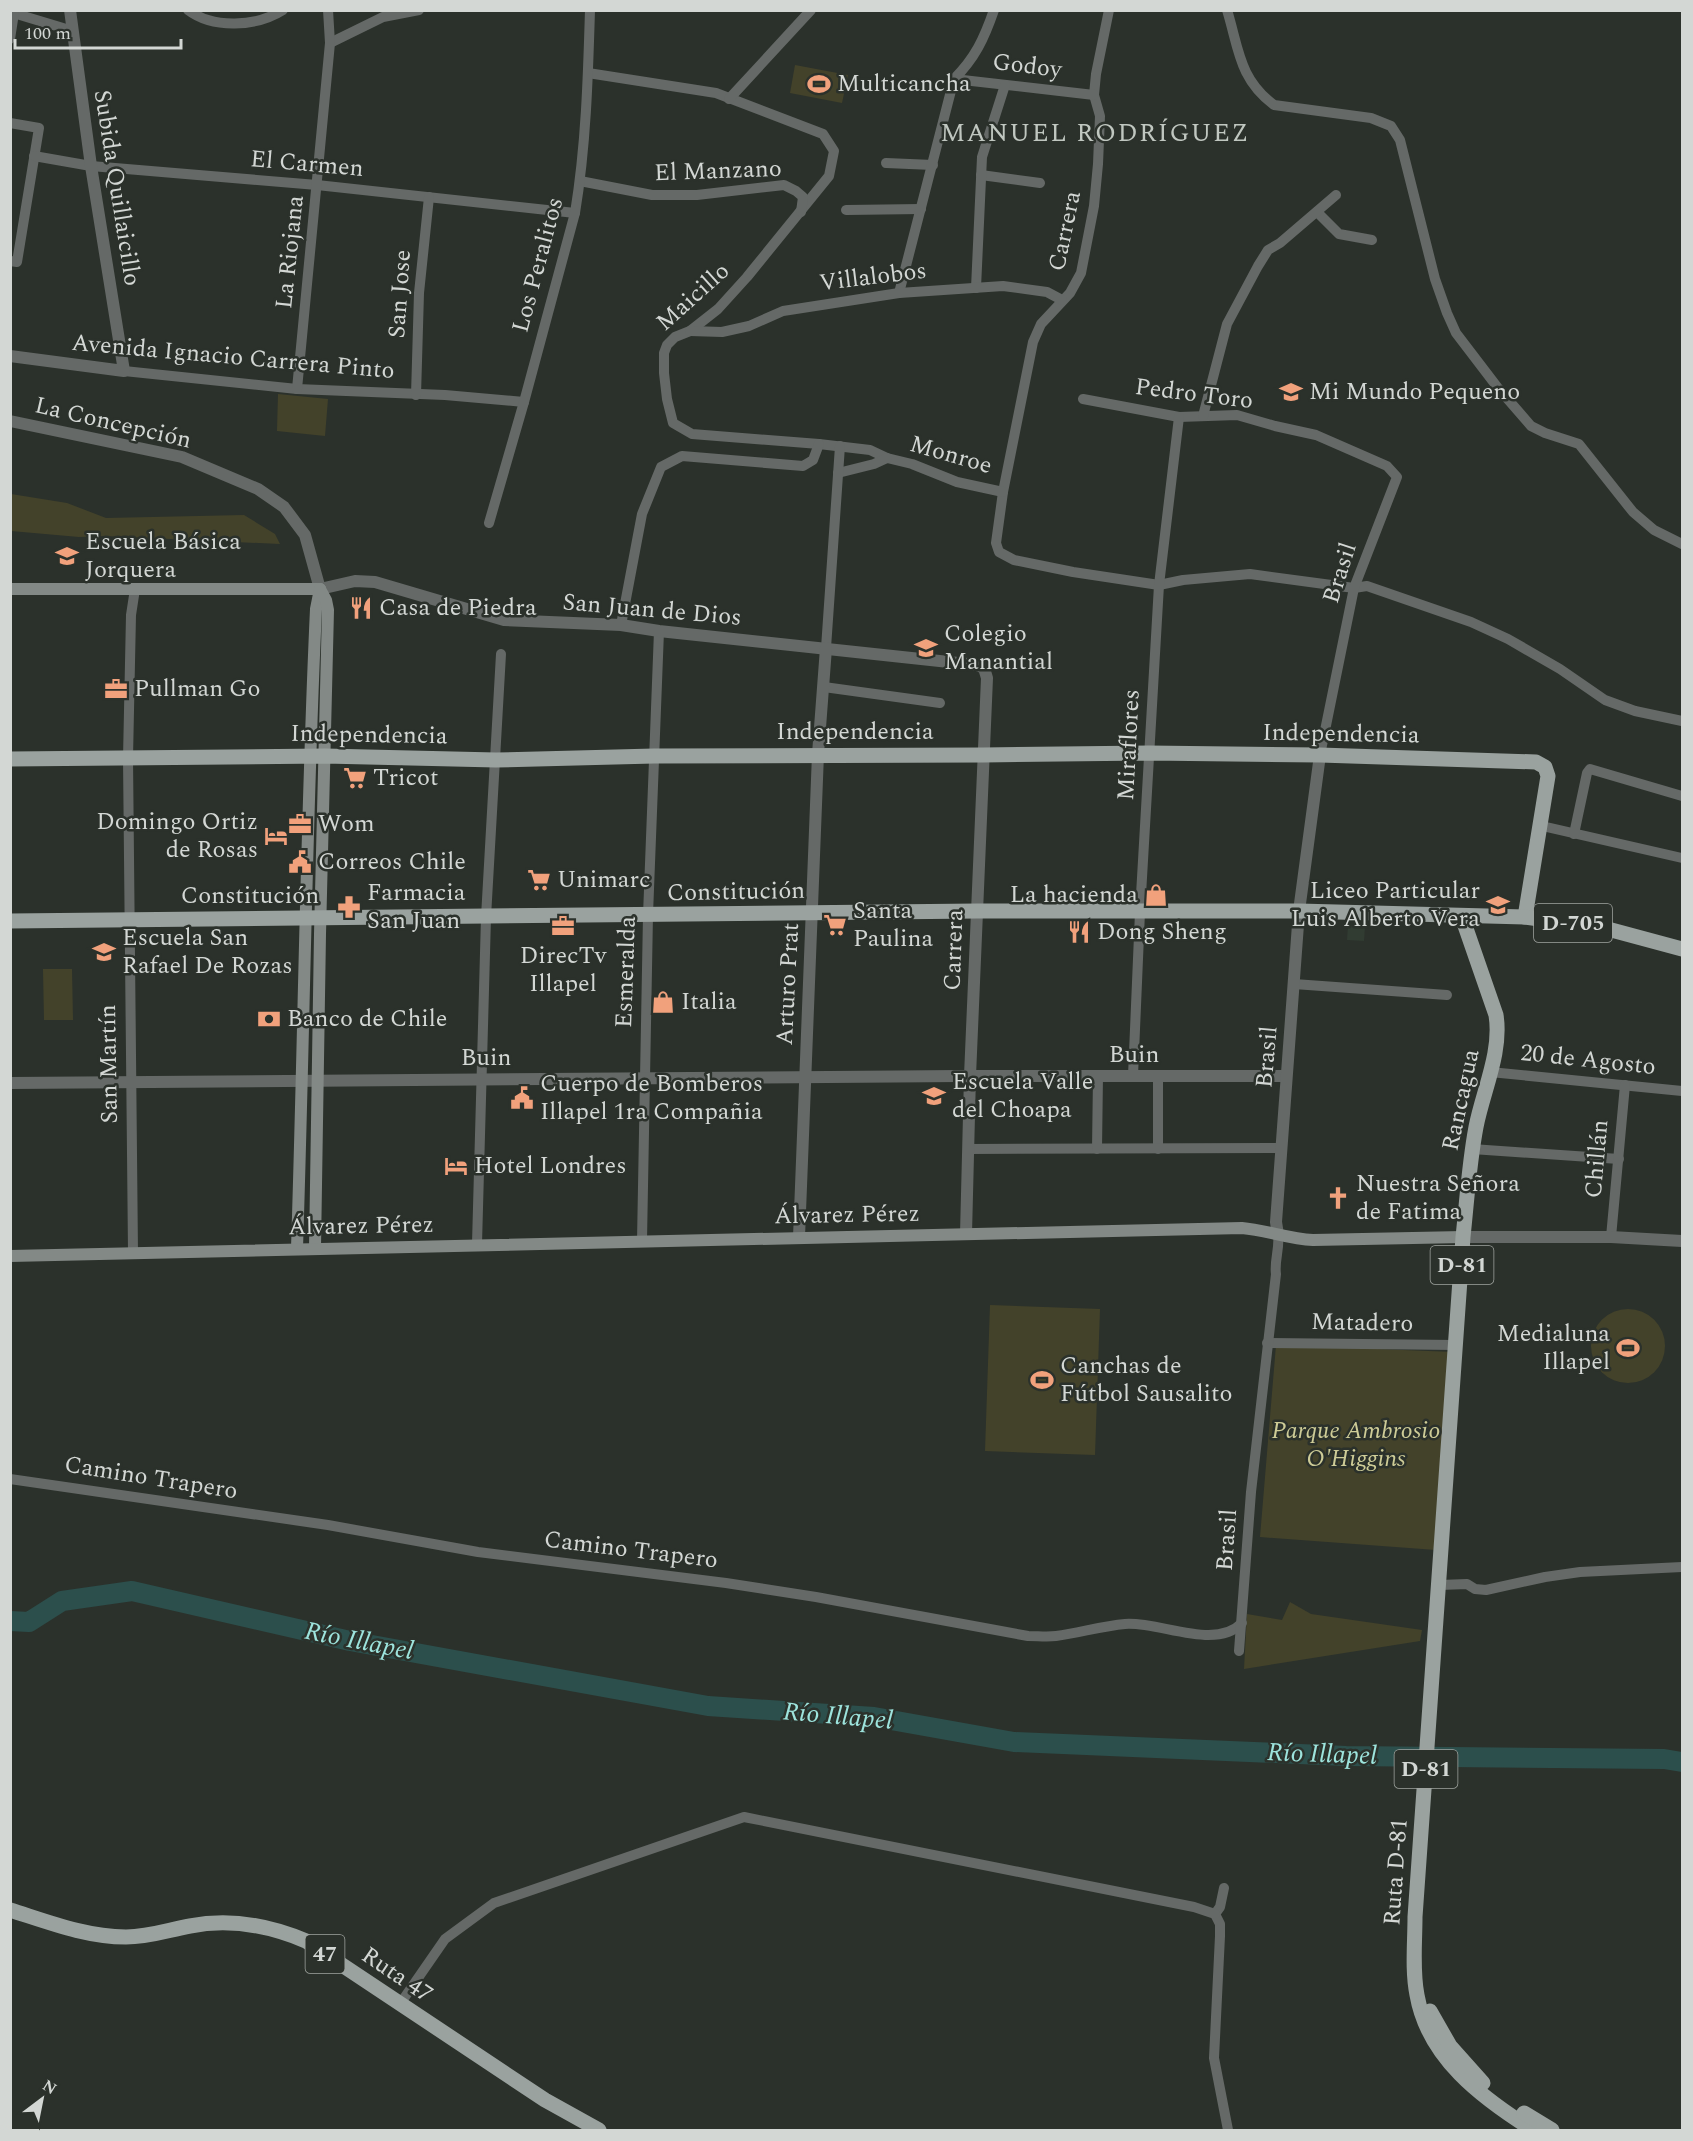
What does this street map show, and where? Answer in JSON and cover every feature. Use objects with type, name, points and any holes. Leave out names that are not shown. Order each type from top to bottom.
[{"type":"main road","points":[[10,588],[320,589],[326,600],[328,610],[318,756],[297,1248]]},
{"type":"main road","name":"Independencia","points":[[10,759],[318,756],[496,760],[818,754],[1149,753],[1320,755],[1539,763],[1545,767],[1548,776],[1542,826],[1525,917]]},
{"type":"main road","name":"Constitución","points":[[10,921],[977,911],[1299,911],[1462,917]]},
{"type":"main road","name":"D-705","points":[[1462,917],[1525,917],[1604,928],[1683,949]]},
{"type":"main road","name":"Rancagua","points":[[1437,1621],[1463,1237],[1472,1149],[1497,1040],[1496,1015],[1462,917]]},
{"type":"main road","points":[[312,918],[318,1080],[315,1248]]},
{"type":"main road","name":"Álvarez Pérez","points":[[10,1256],[1242,1228],[1313,1240],[1463,1237]]},
{"type":"main road","name":"Ruta D-81","points":[[1437,1621],[1415,1917],[1415,1982],[1419,2004],[1426,2025],[1441,2052],[1461,2076],[1480,2093],[1533,2130]]},
{"type":"main road","name":"Ruta 47","points":[[10,1910],[73,1930],[115,1937],[151,1935],[186,1926],[217,1922],[264,1926],[306,1941],[545,2100],[599,2130]]},
{"type":"main road","name":"Ruta D-81","points":[[1415,1946],[1428,2006],[1450,2046],[1470,2070],[1494,2093],[1552,2130]]},
{"type":"street","name":"Subida Quillaicillo","points":[[70,10],[91,166],[124,371]]},
{"type":"street","points":[[188,10],[207,21],[227,23],[251,22],[283,10]]},
{"type":"street","name":"La Riojana","points":[[297,389],[330,44],[328,10]]},
{"type":"street","points":[[330,44],[383,17],[419,10]]},
{"type":"street","name":"Los Peralitos","points":[[489,523],[575,213],[580,181],[588,73],[590,10]]},
{"type":"street","points":[[729,99],[811,10]]},
{"type":"street","points":[[899,293],[954,79],[966,67],[983,42],[994,10]]},
{"type":"street","name":"Carrera","points":[[1109,10],[1096,74],[1094,95],[1100,116],[1094,206],[1081,273],[1070,293],[1041,324],[1033,342],[1003,492],[996,543],[999,552],[1014,560],[1159,585]]},
{"type":"street","points":[[1227,10],[1240,61],[1249,78],[1266,99],[1275,105],[1371,118],[1391,126],[1400,140],[1435,279],[1455,333],[1531,426],[1579,444],[1633,512],[1654,530],[1683,544]]},
{"type":"street","points":[[10,39],[12,12],[73,31]]},
{"type":"street","name":"Maicillo","points":[[588,73],[716,93],[824,134],[834,151],[829,176],[801,213],[718,309],[690,331],[675,337],[667,345],[664,353],[667,399],[674,423],[692,434],[819,444]]},
{"type":"street","name":"Godoy","points":[[954,79],[1094,95]]},
{"type":"street","points":[[976,288],[982,157],[1005,85]]},
{"type":"street","points":[[10,123],[39,128],[14,262]]},
{"type":"street","name":"El Carmen","points":[[34,156],[91,166],[317,185],[575,213]]},
{"type":"street","points":[[886,163],[933,165]]},
{"type":"street","points":[[981,175],[1040,183]]},
{"type":"street","name":"El Manzano","points":[[580,181],[652,195],[697,195],[784,185],[802,197],[801,213]]},
{"type":"street","points":[[1203,416],[1227,324],[1258,266],[1268,250],[1280,243],[1336,195]]},
{"type":"street","name":"San Jose","points":[[416,395],[419,293],[429,197]]},
{"type":"street","points":[[846,210],[921,209]]},
{"type":"street","points":[[1317,212],[1339,234],[1372,240]]},
{"type":"street","name":"Villalobos","points":[[690,331],[722,332],[749,326],[783,311],[899,293],[1003,286],[1047,292],[1062,300]]},
{"type":"street","name":"Avenida Ignacio Carrera Pinto","points":[[10,356],[124,371],[297,389],[445,395],[524,402]]},
{"type":"street","name":"Pedro Toro","points":[[1083,399],[1179,417],[1237,415],[1316,435],[1387,466],[1397,477]]},
{"type":"street","name":"Miraflores","points":[[1133,1076],[1159,585],[1179,417]]},
{"type":"street","name":"La Concepción","points":[[10,421],[182,457],[258,489],[284,507],[305,535],[320,589]]},
{"type":"street","points":[[621,625],[642,514],[661,467],[682,456],[803,466],[813,460],[819,444]]},
{"type":"street","name":"Monroe","points":[[819,444],[870,450],[957,482],[1003,492]]},
{"type":"street","name":"Arturo Prat","points":[[799,1237],[818,754],[840,446]]},
{"type":"street","name":"Monroe","points":[[838,473],[874,464],[887,458]]},
{"type":"street","name":"Brasil","points":[[1239,1651],[1251,1492],[1275,1270],[1280,1245],[1276,1222],[1299,911],[1320,755],[1354,588],[1397,477]]},
{"type":"street","points":[[1159,585],[1183,580],[1250,574],[1354,588],[1367,585],[1471,622],[1508,639],[1541,657],[1605,700],[1635,711],[1683,721]]},
{"type":"street","name":"San Juan de Dios","points":[[320,589],[355,581],[375,582],[504,620],[621,625],[977,665],[984,668]]},
{"type":"street","name":"San Martín","points":[[133,1252],[128,758],[131,615],[135,589]]},
{"type":"street","name":"Esmeralda","points":[[642,1242],[648,915],[659,631]]},
{"type":"street","points":[[477,1244],[486,917],[501,654]]},
{"type":"street","name":"Carrera","points":[[966,1234],[970,1076],[987,678],[984,668]]},
{"type":"street","points":[[824,687],[940,703]]},
{"type":"street","points":[[1574,834],[1587,773],[1590,769],[1683,796]]},
{"type":"street","points":[[1542,826],[1683,858]]},
{"type":"street","points":[[1294,984],[1447,995]]},
{"type":"street","name":"20 de Agosto","points":[[1490,1072],[1683,1091]]},
{"type":"street","points":[[1097,1149],[1098,1076]]},
{"type":"street","name":"Buin","points":[[10,1083],[1286,1076]]},
{"type":"street","points":[[1158,1077],[1158,1149]]},
{"type":"street","name":"Chillán","points":[[1611,1237],[1624,1085]]},
{"type":"street","points":[[968,1149],[1281,1148]]},
{"type":"street","points":[[1472,1149],[1619,1159]]},
{"type":"street","name":"Álvarez Pérez","points":[[1463,1237],[1611,1237],[1683,1241]]},
{"type":"street","name":"Matadero","points":[[1267,1343],[1456,1345]]},
{"type":"street","name":"Camino Trapero","points":[[10,1479],[328,1525],[489,1554],[726,1583],[1028,1636],[1054,1636],[1127,1624],[1208,1635],[1228,1632],[1236,1629],[1242,1623]]},
{"type":"street","points":[[1440,1585],[1467,1584],[1475,1589],[1486,1590],[1580,1572],[1683,1567]]},
{"type":"street","points":[[400,2004],[445,1939],[494,1903],[744,1817],[1194,1907],[1215,1914],[1220,1924],[1220,1936],[1214,2058],[1228,2130]]},
{"type":"street","points":[[1215,1914],[1220,1907],[1224,1888]]},
{"type":"shaded area","points":[[1348,925],[1365,927],[1364,941],[1347,940]]},
{"type":"green space","name":"Multicancha","points":[[795,65],[848,75],[842,103],[790,93]]},
{"type":"green space","points":[[278,394],[328,399],[325,436],[277,431]]},
{"type":"green space","points":[[11,494],[67,503],[106,518],[244,515],[275,534],[280,544],[106,536],[79,537],[11,531]]},
{"type":"green space","points":[[43,969],[72,969],[73,1020],[44,1020]]},
{"type":"green space","name":"Canchas de Fútbol Sausalito","points":[[990,1305],[1100,1309],[1095,1455],[985,1451]]},
{"type":"green space","name":"Medialuna Illapel","points":[[1628,1309],[1649,1315],[1659,1325],[1665,1346],[1659,1367],[1649,1377],[1628,1383],[1607,1377],[1597,1367],[1591,1346],[1597,1325],[1607,1315]]},
{"type":"green space","name":"Parque Ambrosio O'Higgins","points":[[1276,1345],[1454,1352],[1436,1550],[1260,1537]]},
{"type":"green space","points":[[1290,1602],[1311,1614],[1422,1630],[1420,1641],[1244,1669],[1247,1614],[1282,1620]]},
{"type":"waterway","name":"Río Illapel","points":[[10,1621],[29,1622],[62,1601],[132,1591],[350,1641],[708,1706],[874,1717],[1014,1742],[1346,1756],[1664,1759],[1682,1762]]},
{"type":"place","name":"Multicancha","points":[[819,84]]},
{"type":"place","name":"Mi Mundo Pequeno","points":[[1291,392]]},
{"type":"place","name":"Escuela Básica Jorquera","points":[[67,556]]},
{"type":"place","name":"Casa de Piedra","points":[[361,608]]},
{"type":"place","name":"Colegio Manantial","points":[[926,648]]},
{"type":"place","name":"Pullman Go","points":[[116,689]]},
{"type":"place","name":"Tricot","points":[[355,778]]},
{"type":"place","name":"Wom","points":[[300,824]]},
{"type":"place","name":"Domingo Ortiz de Rosas","points":[[276,836]]},
{"type":"place","name":"Correos Chile","points":[[300,862]]},
{"type":"place","name":"Unimarc","points":[[539,880]]},
{"type":"place","name":"La hacienda","points":[[1156,895]]},
{"type":"place","name":"Liceo Particular Luis Alberto Vera","points":[[1498,905]]},
{"type":"place","name":"Farmacia San Juan","points":[[349,907]]},
{"type":"place","name":"Santa Paulina","points":[[835,925]]},
{"type":"place","name":"DirecTv Illapel","points":[[563,926]]},
{"type":"place","name":"Dong Sheng","points":[[1079,932]]},
{"type":"place","name":"Escuela San Rafael De Rozas","points":[[104,952]]},
{"type":"place","name":"Italia","points":[[663,1002]]},
{"type":"place","name":"Banco de Chile","points":[[269,1019]]},
{"type":"place","name":"Escuela Valle del Choapa","points":[[934,1096]]},
{"type":"place","name":"Cuerpo de Bomberos Illapel 1ra Compañia","points":[[522,1098]]},
{"type":"place","name":"Hotel Londres","points":[[456,1166]]},
{"type":"place","name":"Nuestra Señora de Fatima","points":[[1338,1198]]},
{"type":"place","name":"Medialuna Illapel","points":[[1628,1348]]},
{"type":"place","name":"Canchas de Fútbol Sausalito","points":[[1042,1380]]},
{"type":"district","name":"MANUEL RODRÍGUEZ","points":[[1095,133]]}]
